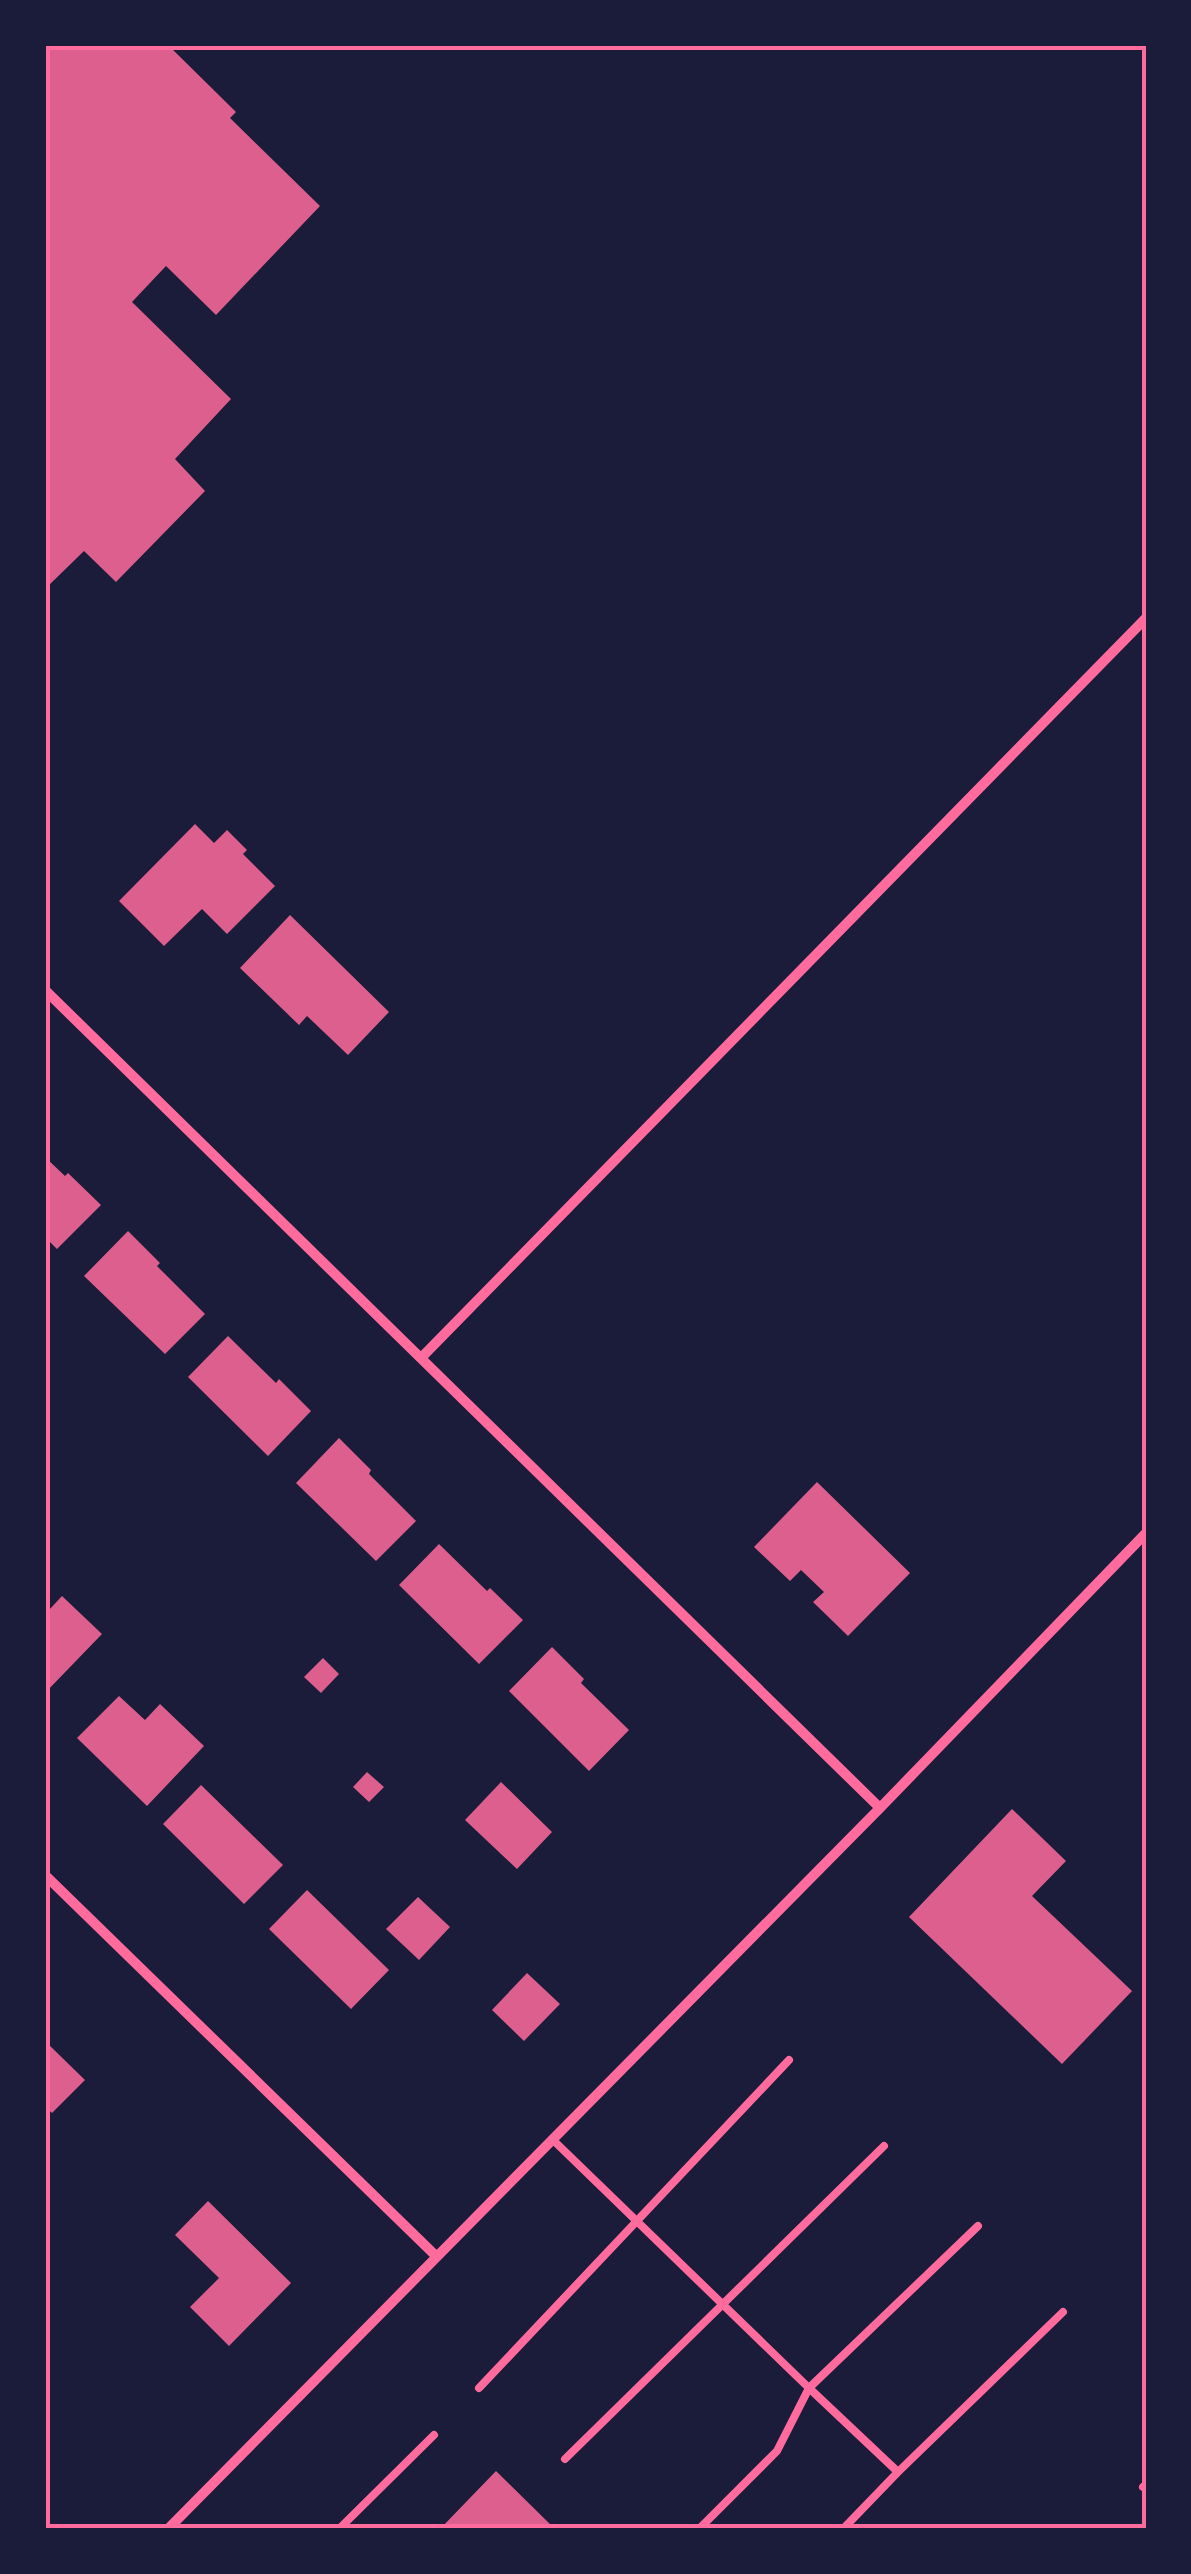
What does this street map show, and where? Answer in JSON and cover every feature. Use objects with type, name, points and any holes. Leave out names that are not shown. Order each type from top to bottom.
[{"type":"street","points":[[420,1358],[1146,618]]},
{"type":"street","points":[[45,990],[880,1808]]},
{"type":"street","points":[[168,2529],[1146,1533]]},
{"type":"street","points":[[45,1874],[436,2256]]},
{"type":"lane","points":[[478,2388],[789,2060]]},
{"type":"lane","points":[[552,2139],[898,2472]]},
{"type":"lane","points":[[566,2459],[884,2146]]},
{"type":"lane","points":[[699,2529],[777,2451],[809,2388],[978,2226]]},
{"type":"lane","points":[[843,2529],[1063,2312]]},
{"type":"lane","points":[[339,2529],[434,2434]]},
{"type":"building","points":[[45,45],[168,45],[236,112],[230,118],[320,206],[216,315],[166,266],[132,302],[231,399],[175,459],[205,491],[116,582],[84,551],[45,589]]},
{"type":"building","points":[[195,824],[214,843],[227,830],[247,850],[243,854],[275,886],[227,934],[202,909],[164,946],[119,901]]},
{"type":"building","points":[[290,915],[389,1012],[348,1055],[307,1016],[299,1025],[240,968]]},
{"type":"building","points":[[45,1157],[101,1205],[57,1249],[45,1237]]},
{"type":"building","points":[[128,1231],[205,1314],[165,1354],[84,1276]]},
{"type":"building","points":[[228,1336],[311,1411],[268,1456],[188,1377]]},
{"type":"building","points":[[339,1438],[416,1521],[376,1561],[296,1483]]},
{"type":"building","points":[[817,1482],[910,1573],[848,1636],[813,1602],[824,1592],[801,1570],[790,1581],[754,1547]]},
{"type":"building","points":[[439,1544],[523,1620],[479,1664],[399,1585]]},
{"type":"building","points":[[62,1596],[102,1634],[45,1693],[45,1606],[49,1610]]},
{"type":"building","points":[[552,1647],[584,1679],[581,1683],[629,1730],[589,1771],[509,1691]]},
{"type":"building","points":[[323,1658],[339,1674],[321,1693],[304,1677]]},
{"type":"building","points":[[119,1696],[145,1720],[160,1704],[204,1746],[147,1806],[77,1738]]},
{"type":"building","points":[[367,1772],[384,1787],[369,1802],[353,1787]]},
{"type":"building","points":[[501,1782],[552,1832],[517,1869],[465,1820]]},
{"type":"building","points":[[201,1785],[283,1865],[244,1904],[163,1824]]},
{"type":"building","points":[[1012,1809],[1066,1861],[1032,1896],[1132,1991],[1062,2064],[909,1917]]},
{"type":"building","points":[[307,1890],[389,1970],[351,2009],[269,1929]]},
{"type":"building","points":[[418,1897],[450,1927],[419,1960],[386,1929]]},
{"type":"building","points":[[527,1973],[560,2004],[524,2041],[492,2010]]},
{"type":"building","points":[[45,2041],[85,2080],[52,2113],[45,2107]]},
{"type":"building","points":[[208,2201],[291,2283],[229,2346],[190,2307],[219,2278],[175,2235]]},
{"type":"building","points":[[496,2471],[555,2529],[440,2529]]}]
